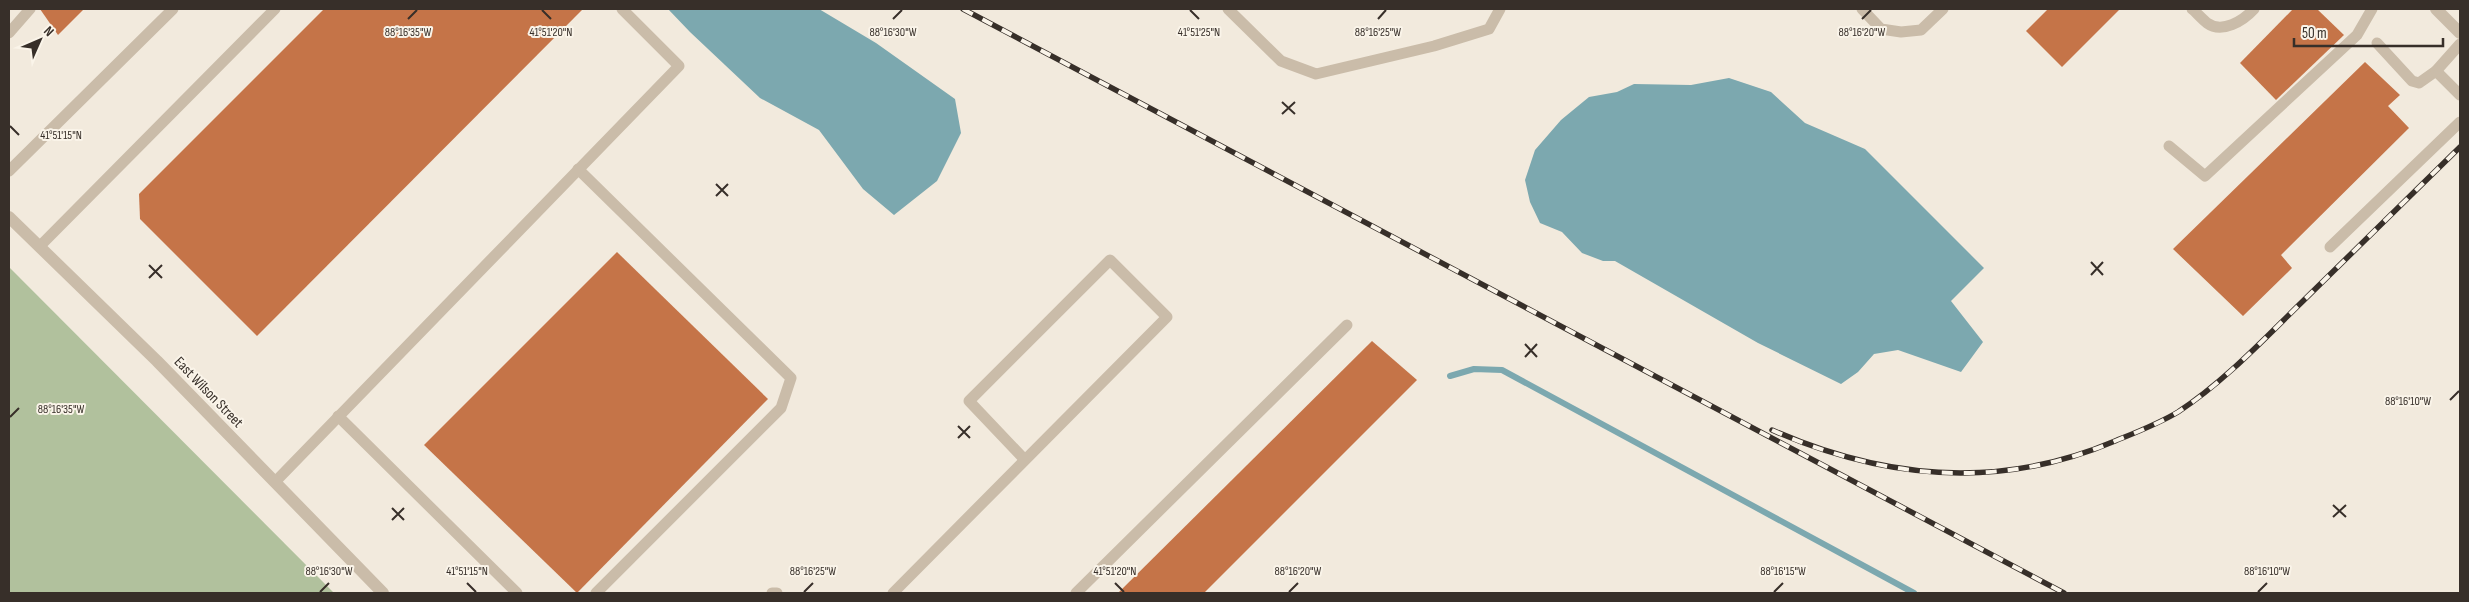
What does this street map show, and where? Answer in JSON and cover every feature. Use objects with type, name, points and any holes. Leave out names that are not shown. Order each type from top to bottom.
[{"type":"street","points":[[2436,9],[2460,32]]},
{"type":"street","name":"East Wilson Street","points":[[9,217],[275,482],[383,593]]},
{"type":"lane","points":[[9,33],[30,9]]},
{"type":"lane","points":[[9,171],[173,9]]},
{"type":"lane","points":[[40,246],[275,9]]},
{"type":"lane","points":[[275,482],[679,66],[622,9]]},
{"type":"lane","points":[[1228,9],[1282,61],[1316,74],[1434,46],[1489,29],[1500,9]]},
{"type":"lane","points":[[1862,9],[1881,29],[1901,32],[1921,30],[1943,9]]},
{"type":"lane","points":[[2192,9],[2208,24],[2223,27],[2232,25],[2254,9]]},
{"type":"lane","points":[[2169,146],[2205,176],[2356,35],[2371,9]]},
{"type":"lane","points":[[2377,43],[2412,81],[2420,83],[2436,71],[2460,44]]},
{"type":"lane","points":[[2436,71],[2460,95]]},
{"type":"lane","points":[[2330,247],[2460,122]]},
{"type":"lane","points":[[578,169],[791,378],[781,408],[596,593]]},
{"type":"lane","points":[[893,593],[1167,317],[1110,260],[970,401],[1025,460]]},
{"type":"lane","points":[[1076,593],[1347,325]]},
{"type":"lane","points":[[338,416],[517,593]]},
{"type":"lane","points":[[772,593],[777,593]]},
{"type":"green space","points":[[9,267],[334,593],[9,593]]},
{"type":"water","points":[[668,9],[819,9],[876,43],[955,99],[961,133],[937,181],[894,215],[863,189],[819,130],[760,98]]},
{"type":"water","points":[[1729,78],[1771,92],[1805,123],[1865,149],[1984,268],[1951,301],[1983,342],[1961,372],[1898,350],[1874,354],[1858,372],[1841,384],[1758,343],[1615,261],[1603,261],[1582,253],[1562,232],[1540,223],[1530,202],[1525,180],[1535,150],[1561,120],[1589,97],[1617,92],[1634,84],[1691,85]]},
{"type":"building","points":[[40,9],[84,9],[58,35]]},
{"type":"building","points":[[324,9],[583,9],[257,336],[140,219],[139,194]]},
{"type":"building","points":[[2048,9],[2120,9],[2062,67],[2026,31]]},
{"type":"building","points":[[2293,9],[2317,9],[2344,35],[2276,100],[2240,63]]},
{"type":"building","points":[[2365,62],[2400,95],[2388,106],[2409,128],[2281,255],[2292,268],[2243,316],[2173,249]]},
{"type":"building","points":[[617,252],[768,399],[577,593],[424,445]]},
{"type":"building","points":[[1372,341],[1417,380],[1204,593],[1118,593]]},
{"type":"waterway","points":[[1450,376],[1474,369],[1502,370],[1914,593]]},
{"type":"railway","points":[[963,9],[2064,593]]},
{"type":"railway","points":[[1772,430],[1814,447],[1857,460],[1943,473],[1986,472],[2029,467],[2072,457],[2115,441],[2178,412],[2228,374],[2460,147]]}]
